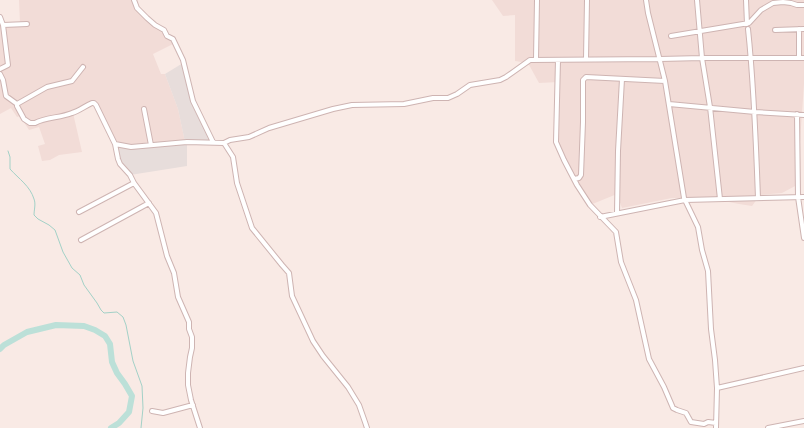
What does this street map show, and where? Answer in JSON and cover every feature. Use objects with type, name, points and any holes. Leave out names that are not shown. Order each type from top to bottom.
[{"type":"street","points":[[134,0],[137,8],[155,25],[164,30],[167,36],[173,39],[183,60],[193,101],[213,142]]},
{"type":"street","points":[[536,60],[537,0]]},
{"type":"street","points":[[586,59],[587,0]]},
{"type":"street","points":[[558,60],[556,142],[574,179],[590,205],[616,232],[621,262],[636,300],[648,359],[664,387],[673,408],[686,413],[691,422],[704,424],[708,422],[716,426],[716,360],[711,329],[708,271],[698,227],[685,200],[665,81],[646,0]]},
{"type":"street","points":[[697,0],[702,58],[710,107],[720,199]]},
{"type":"street","points":[[746,0],[755,112],[758,198]]},
{"type":"street","points":[[748,26],[762,10],[773,3],[795,2],[804,5]]},
{"type":"street","points":[[0,18],[3,25],[8,65],[0,69]]},
{"type":"street","points":[[3,25],[28,24]]},
{"type":"street","points":[[671,36],[700,31],[748,26]]},
{"type":"street","points":[[114,144],[131,147],[187,142],[224,143],[230,140],[249,137],[286,122],[352,105],[404,104],[433,98],[448,98],[470,85],[500,80],[530,60],[802,58],[802,29],[775,30]]},
{"type":"street","points":[[17,104],[47,87],[72,81],[83,67]]},
{"type":"street","points":[[0,74],[3,80],[6,96],[17,104],[24,119],[35,124],[41,120],[57,118],[73,113],[94,103],[96,105],[114,144],[118,159],[156,213],[167,256],[174,273],[178,297],[189,322],[189,329],[193,343],[188,380],[190,395],[200,428]]},
{"type":"street","points":[[574,179],[579,178],[580,175],[584,78],[665,81]]},
{"type":"street","points":[[617,213],[618,151],[622,79]]},
{"type":"street","points":[[669,104],[755,112],[804,114]]},
{"type":"street","points":[[144,109],[151,145]]},
{"type":"street","points":[[798,114],[798,197],[804,238]]},
{"type":"street","points":[[224,143],[233,157],[237,183],[252,228],[289,273],[292,296],[313,341],[348,387],[359,406],[366,428]]},
{"type":"street","points":[[79,212],[134,183]]},
{"type":"street","points":[[600,217],[685,200],[804,197]]},
{"type":"street","points":[[81,240],[149,203]]},
{"type":"street","points":[[716,388],[804,368]]},
{"type":"street","points":[[152,411],[163,413],[193,405]]},
{"type":"street","points":[[768,428],[804,421]]},
{"type":"shaded area","points":[[19,0],[134,0],[137,8],[161,28],[175,43],[153,54],[161,74],[165,74],[178,109],[185,142],[131,147],[115,144],[95,103],[73,113],[82,152],[59,155],[50,160],[42,161],[38,146],[45,144],[39,127],[29,130],[20,116],[17,117],[11,108],[0,114],[0,24],[20,23]]},
{"type":"shaded area","points":[[492,0],[804,0],[804,84],[797,185],[782,193],[760,195],[752,206],[724,201],[672,198],[622,208],[617,194],[590,205],[559,148],[559,82],[539,83],[528,63],[515,61],[515,15],[503,16]]},
{"type":"shaded area","points":[[183,63],[191,92],[213,142],[187,142],[187,166],[130,175],[120,164],[115,144],[121,146],[185,142],[178,109],[165,74]]},
{"type":"waterway","points":[[8,151],[10,157],[10,169],[27,186],[32,194],[35,203],[34,215],[55,230],[63,252],[72,268],[80,275],[84,285],[101,310],[104,313],[117,312],[123,317],[133,361],[142,386],[143,408],[141,428]]},
{"type":"waterway","points":[[0,349],[4,345],[27,332],[56,325],[84,326],[105,336],[110,344],[112,362],[117,373],[132,396],[129,412],[119,423],[111,428]]}]
